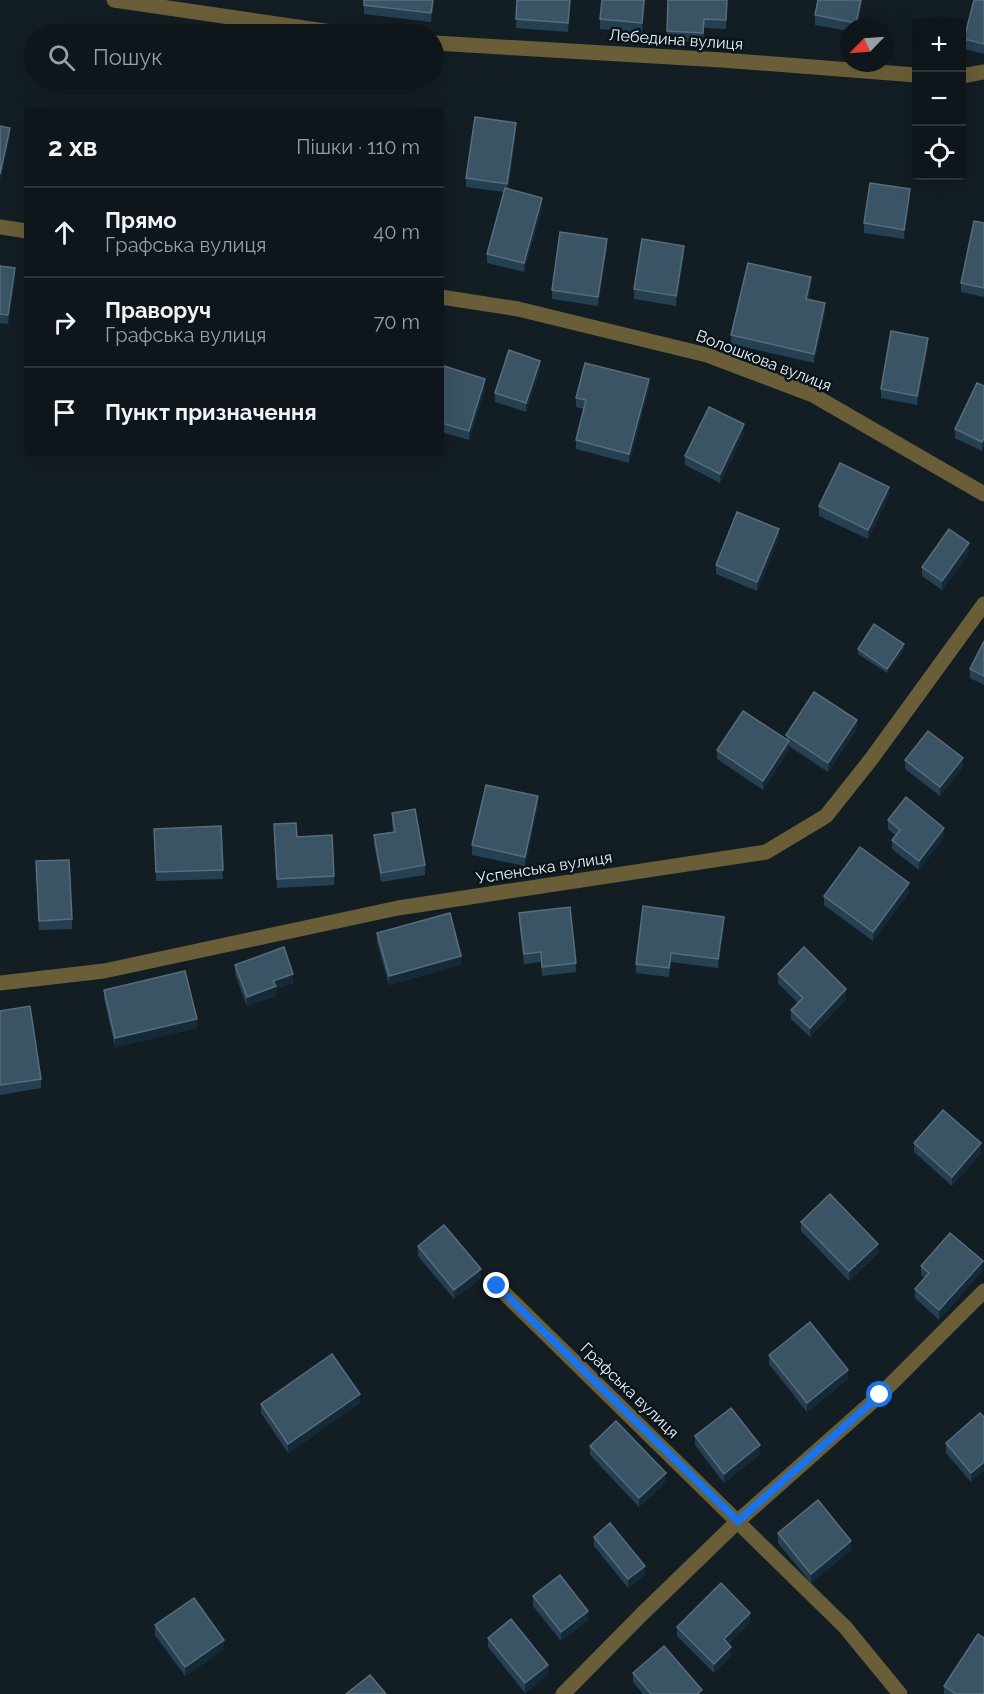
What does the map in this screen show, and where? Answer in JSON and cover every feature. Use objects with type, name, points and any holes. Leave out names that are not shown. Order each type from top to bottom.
[{"type":"street","points":[[114,0],[277,24]]},
{"type":"street","name":"Лебедина вулиця","points":[[444,44],[722,60],[912,75]]},
{"type":"street","points":[[966,75],[984,72]]},
{"type":"street","points":[[0,227],[24,231]]},
{"type":"street","name":"Волошкова вулиця","points":[[444,297],[518,309],[707,355],[813,395],[984,494]]},
{"type":"street","name":"Успенська вулиця","points":[[0,983],[104,970],[398,908],[766,852],[826,816],[872,758],[984,604]]},
{"type":"street","name":"Графська вулиця","points":[[497,1286],[845,1627],[900,1694]]},
{"type":"street","points":[[563,1694],[738,1521],[880,1395],[984,1291]]},
{"type":"building","points":[[364,0],[433,0],[431,13],[364,5]]},
{"type":"building","points":[[517,0],[570,0],[568,23],[516,19]]},
{"type":"building","points":[[602,0],[644,0],[642,23],[600,19]]},
{"type":"building","points":[[668,0],[727,0],[726,20],[704,19],[703,33],[667,31]]},
{"type":"building","points":[[818,0],[861,0],[857,18],[840,18],[840,20],[815,15]]},
{"type":"building","points":[[974,0],[984,0],[984,44],[966,40]]},
{"type":"building","points":[[475,117],[516,123],[507,184],[466,178]]},
{"type":"building","points":[[0,126],[10,128],[0,174]]},
{"type":"building","points":[[870,183],[910,189],[904,230],[864,223]]},
{"type":"building","points":[[505,188],[542,198],[524,263],[487,254]]},
{"type":"building","points":[[974,221],[984,223],[984,288],[961,283]]},
{"type":"building","points":[[560,232],[607,239],[598,297],[552,290]]},
{"type":"building","points":[[642,239],[684,246],[676,296],[634,289]]},
{"type":"building","points":[[748,263],[811,277],[806,299],[825,303],[814,354],[731,335]]},
{"type":"building","points":[[0,266],[15,268],[8,315],[0,314]]},
{"type":"building","points":[[891,331],[928,338],[917,396],[881,389]]},
{"type":"building","points":[[509,350],[540,361],[526,403],[495,393]]},
{"type":"building","points":[[585,363],[649,379],[629,454],[576,440],[586,400],[576,398]]},
{"type":"building","points":[[444,366],[485,379],[469,431],[444,424]]},
{"type":"building","points":[[977,383],[984,386],[984,438],[982,442],[955,429]]},
{"type":"building","points":[[709,407],[744,424],[720,474],[685,456]]},
{"type":"building","points":[[840,463],[889,487],[868,530],[819,506]]},
{"type":"building","points":[[737,512],[779,529],[757,582],[716,565]]},
{"type":"building","points":[[949,529],[969,543],[942,581],[922,567]]},
{"type":"building","points":[[874,624],[904,644],[887,669],[858,649]]},
{"type":"building","points":[[984,641],[984,676],[970,669]]},
{"type":"building","points":[[814,692],[857,720],[828,763],[786,735]]},
{"type":"building","points":[[743,711],[789,741],[763,781],[717,750]]},
{"type":"building","points":[[928,731],[963,758],[940,787],[905,760]]},
{"type":"building","points":[[486,785],[538,796],[525,857],[472,845]]},
{"type":"building","points":[[906,797],[944,828],[919,861],[892,840],[900,830],[888,820]]},
{"type":"building","points":[[415,809],[425,865],[381,873],[374,835],[395,832],[392,813]]},
{"type":"building","points":[[296,823],[297,837],[332,835],[334,876],[277,879],[274,824]]},
{"type":"building","points":[[221,826],[223,870],[156,872],[154,829]]},
{"type":"building","points":[[860,847],[909,883],[873,932],[824,896]]},
{"type":"building","points":[[69,860],[72,919],[39,921],[36,861]]},
{"type":"building","points":[[643,906],[724,917],[718,959],[671,953],[669,968],[636,964]]},
{"type":"building","points":[[570,907],[576,963],[542,967],[541,952],[524,954],[519,913]]},
{"type":"building","points":[[450,913],[461,956],[389,976],[377,933]]},
{"type":"building","points":[[284,947],[293,974],[273,981],[276,986],[247,997],[235,965]]},
{"type":"building","points":[[804,947],[846,989],[810,1028],[791,1010],[803,998],[778,974]]},
{"type":"building","points":[[185,971],[197,1019],[115,1038],[104,990]]},
{"type":"building","points":[[30,1006],[41,1079],[0,1085],[0,1011]]},
{"type":"building","points":[[943,1110],[981,1143],[952,1177],[914,1143]]},
{"type":"building","points":[[830,1194],[878,1244],[849,1271],[801,1222]]},
{"type":"building","points":[[444,1225],[481,1269],[454,1290],[418,1246]]},
{"type":"building","points":[[950,1233],[983,1261],[939,1310],[915,1289],[929,1273],[921,1266]]},
{"type":"building","points":[[810,1322],[848,1370],[807,1403],[769,1355]]},
{"type":"building","points":[[332,1354],[360,1394],[288,1444],[261,1404]]},
{"type":"building","points":[[731,1408],[760,1445],[724,1474],[695,1436]]},
{"type":"building","points":[[980,1413],[984,1417],[984,1462],[971,1473],[946,1443]]},
{"type":"building","points":[[616,1421],[666,1473],[639,1498],[590,1446]]},
{"type":"building","points":[[818,1500],[851,1541],[811,1574],[778,1533]]},
{"type":"building","points":[[610,1523],[645,1566],[628,1579],[594,1537]]},
{"type":"building","points":[[560,1575],[588,1611],[561,1632],[533,1596]]},
{"type":"building","points":[[721,1583],[750,1613],[724,1639],[731,1647],[714,1664],[677,1627]]},
{"type":"building","points":[[194,1598],[224,1640],[185,1667],[155,1625]]},
{"type":"building","points":[[511,1619],[548,1665],[525,1683],[488,1638]]},
{"type":"building","points":[[978,1634],[984,1638],[984,1694],[956,1694],[944,1686]]},
{"type":"building","points":[[664,1646],[702,1690],[697,1694],[651,1694],[633,1673]]},
{"type":"building","points":[[370,1675],[386,1694],[346,1694]]},
{"type":"route","points":[[497,1286],[738,1521],[880,1395]]}]
